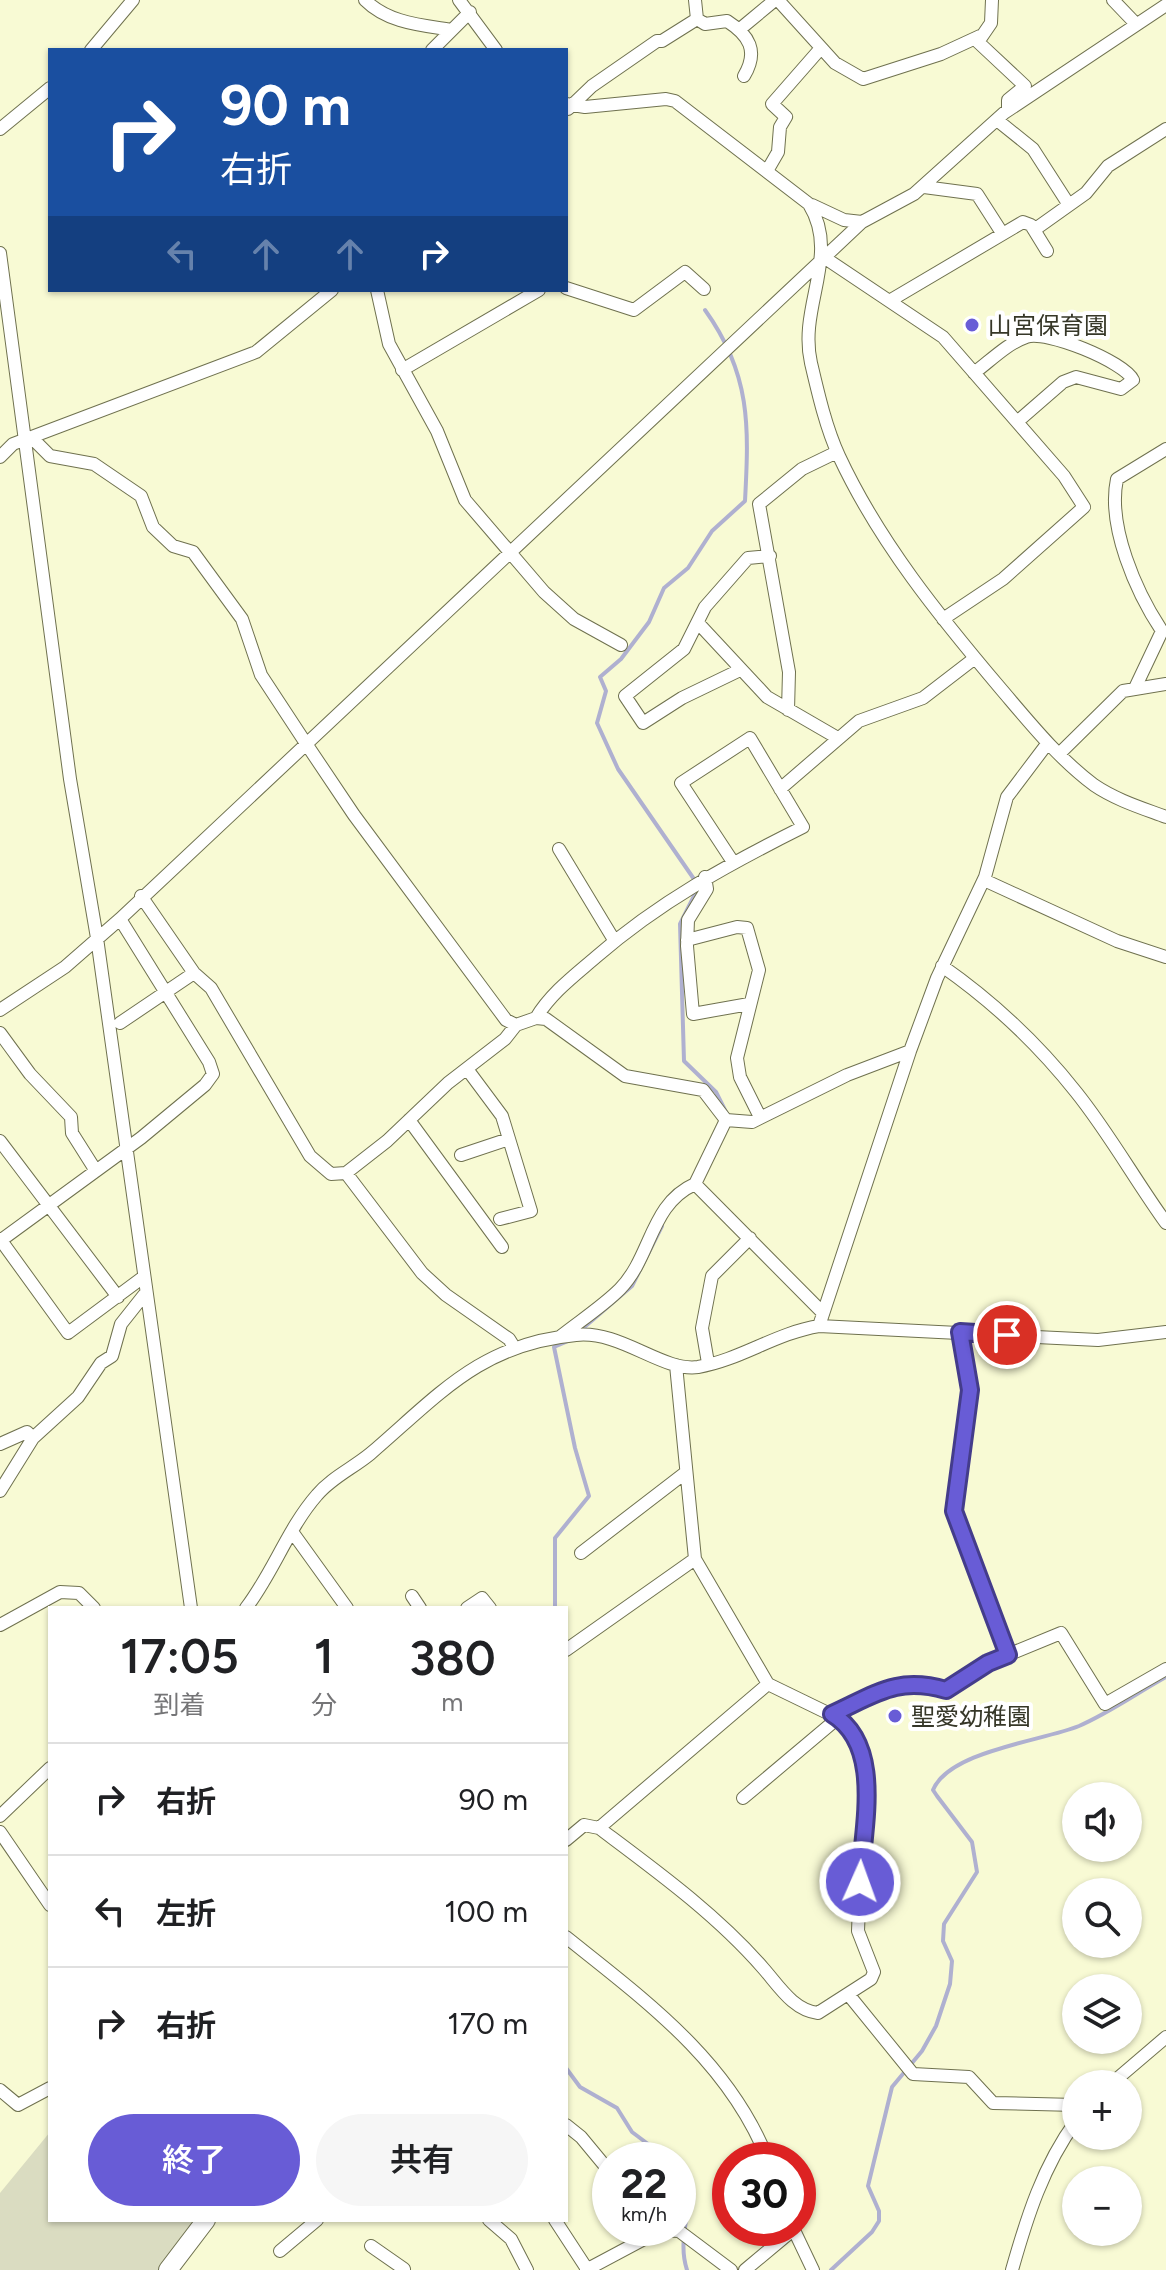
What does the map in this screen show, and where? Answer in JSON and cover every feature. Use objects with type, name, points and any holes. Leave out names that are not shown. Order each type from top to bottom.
[{"type":"street","points":[[93,48],[133,0]]},
{"type":"street","points":[[365,0],[373,8],[402,22],[452,30]]},
{"type":"street","points":[[459,0],[495,48]]},
{"type":"street","points":[[695,0],[697,19]]},
{"type":"street","points":[[740,29],[776,0],[835,63],[863,79],[941,54],[980,36],[991,23],[992,0]]},
{"type":"street","points":[[1113,0],[1136,24]]},
{"type":"street","points":[[0,1010],[65,967],[120,919],[862,222],[924,187],[1008,110],[1166,5]]},
{"type":"street","points":[[434,48],[470,12]]},
{"type":"street","points":[[697,19],[705,24],[727,21],[740,29],[751,43],[753,58],[744,76]]},
{"type":"street","points":[[568,106],[657,41],[662,41],[697,19]]},
{"type":"street","points":[[980,36],[980,47],[1025,86],[1008,100],[1008,110]]},
{"type":"street","points":[[767,171],[778,152],[780,127],[786,117],[772,104],[821,48]]},
{"type":"street","points":[[0,129],[48,90]]},
{"type":"street","points":[[568,107],[666,99],[675,101],[809,204],[844,220],[862,222]]},
{"type":"street","points":[[997,120],[1033,149],[1069,205]]},
{"type":"street","points":[[1034,230],[1097,184],[1108,166],[1166,129]]},
{"type":"street","points":[[924,187],[977,194],[1002,233]]},
{"type":"street","points":[[809,204],[819,219],[824,248],[812,303],[811,360],[837,452],[882,534],[943,619],[1047,744],[1094,785],[1118,799],[1166,817]]},
{"type":"street","points":[[891,300],[1023,222],[1034,230],[1047,251]]},
{"type":"street","points":[[0,253],[29,438],[70,779],[97,938],[144,1295],[191,1606]]},
{"type":"street","points":[[822,261],[891,300],[943,337],[1064,476],[1084,507],[1003,579],[943,619]]},
{"type":"street","points":[[568,289],[634,310],[685,272],[704,289]]},
{"type":"street","points":[[0,457],[13,444],[256,352],[330,292]]},
{"type":"street","points":[[377,292],[389,344],[437,431],[465,500],[544,592],[574,619],[621,645]]},
{"type":"street","points":[[402,370],[536,292]]},
{"type":"street","points":[[974,373],[1024,337],[1034,335],[1079,347],[1123,368],[1133,380],[1121,389],[1076,377],[1063,382],[1017,422]]},
{"type":"street","points":[[29,438],[50,456],[94,464],[141,496],[153,527],[173,546],[193,552],[242,619],[261,675],[305,742],[489,999],[506,1020],[516,1025]]},
{"type":"street","points":[[1135,688],[1162,631],[1145,606],[1118,537],[1114,494],[1117,479],[1166,449]]},
{"type":"street","points":[[788,710],[789,672],[759,504],[802,469],[837,452]]},
{"type":"street","points":[[740,670],[682,698],[643,723],[625,696],[684,649],[705,607],[748,558],[770,556]]},
{"type":"street","points":[[699,624],[767,697],[836,737]]},
{"type":"street","points":[[780,789],[836,737],[859,721],[923,698],[975,658]]},
{"type":"street","points":[[1059,754],[1123,691],[1166,684]]},
{"type":"street","points":[[536,1018],[547,1000],[614,940],[705,877],[803,827],[750,738],[681,783],[733,862]]},
{"type":"street","points":[[819,1326],[910,1051],[942,966],[984,880],[1007,797],[1047,744]]},
{"type":"street","points":[[559,849],[614,940]]},
{"type":"street","points":[[705,877],[707,889],[688,920],[693,1014],[749,1004]]},
{"type":"street","points":[[984,880],[1117,941],[1166,957]]},
{"type":"street","points":[[141,896],[194,973],[211,988],[310,1156],[331,1174],[346,1173],[505,1039],[516,1025],[536,1018],[546,1019],[625,1076],[703,1090],[726,1120],[739,1123],[760,1117],[847,1075],[910,1051]]},
{"type":"street","points":[[120,919],[213,1074],[205,1085],[125,1150],[0,1240],[68,1333],[142,1278]]},
{"type":"street","points":[[687,940],[737,927],[747,928],[759,970],[737,1058],[740,1077],[760,1117]]},
{"type":"street","points":[[942,966],[972,987],[1050,1062],[1099,1123],[1166,1223]]},
{"type":"street","points":[[120,1023],[194,973]]},
{"type":"street","points":[[0,1033],[30,1074],[71,1117],[72,1133],[96,1171]]},
{"type":"street","points":[[467,1069],[502,1116],[531,1211],[500,1219]]},
{"type":"street","points":[[409,1120],[502,1247]]},
{"type":"street","points":[[559,1338],[621,1289],[634,1270],[666,1204],[695,1184],[726,1120]]},
{"type":"street","points":[[461,1155],[509,1139]]},
{"type":"street","points":[[0,1141],[118,1297]]},
{"type":"street","points":[[346,1173],[422,1273],[446,1295],[509,1339],[514,1347]]},
{"type":"street","points":[[695,1184],[822,1312]]},
{"type":"street","points":[[708,1363],[702,1328],[712,1276],[750,1238]]},
{"type":"street","points":[[0,1491],[33,1438],[78,1397],[101,1363],[112,1356],[121,1324],[144,1295]]},
{"type":"street","points":[[247,1606],[326,1486],[362,1461],[472,1368],[514,1347],[577,1335],[613,1338],[676,1365],[696,1367],[789,1331],[819,1326],[1098,1340],[1166,1332]]},
{"type":"street","points":[[960,1332],[970,1390],[954,1511],[1008,1655]]},
{"type":"street","points":[[568,1838],[584,1825],[599,1828],[658,1869],[689,1901],[740,1942],[797,2006],[818,2013],[871,1979],[874,1972],[858,1931],[862,1832],[867,1818],[865,1773],[858,1740],[847,1723],[768,1684],[695,1559],[676,1365]]},
{"type":"street","points":[[0,1444],[27,1432],[33,1438]]},
{"type":"street","points":[[581,1553],[685,1473]]},
{"type":"street","points":[[293,1533],[346,1606]]},
{"type":"street","points":[[568,1649],[695,1559]]},
{"type":"street","points":[[0,1625],[60,1592],[79,1593],[92,1606]]},
{"type":"street","points":[[412,1596],[419,1606]]},
{"type":"street","points":[[470,1606],[482,1598],[488,1606]]},
{"type":"street","points":[[743,1798],[835,1716],[900,1684],[918,1682],[946,1690],[988,1663],[1061,1633],[1105,1704],[1166,1669]]},
{"type":"street","points":[[599,1828],[768,1684]]},
{"type":"street","points":[[4,1812],[48,1770]]},
{"type":"street","points":[[0,1795],[4,1812]]},
{"type":"street","points":[[0,1832],[48,1902]]},
{"type":"street","points":[[568,1939],[695,2044],[752,2125],[760,2142]]},
{"type":"street","points":[[848,1994],[913,2074],[969,2077],[993,2103],[1062,2105]]},
{"type":"street","points":[[1127,2070],[1166,2037]]},
{"type":"street","points":[[0,2090],[18,2105],[48,2089]]},
{"type":"street","points":[[570,2128],[592,2152]]},
{"type":"street","points":[[1012,2270],[1035,2194],[1062,2143]]},
{"type":"street","points":[[168,2270],[204,2222]]},
{"type":"street","points":[[280,2251],[315,2222]]},
{"type":"street","points":[[491,2222],[511,2239],[527,2270]]},
{"type":"street","points":[[556,2222],[586,2270],[629,2246]]},
{"type":"street","points":[[696,2245],[731,2270]]},
{"type":"street","points":[[371,2246],[404,2269]]},
{"type":"street","points":[[745,2270],[773,2246]]},
{"type":"street","points":[[801,2246],[813,2270]]},
{"type":"green space","points":[[48,2134],[48,2222],[204,2222],[168,2270],[0,2270],[0,2193]]},
{"type":"waterway","points":[[696,882],[618,769],[597,723],[606,691],[600,677],[621,659],[649,622],[664,588],[688,568],[712,531],[745,501],[747,449],[744,401],[731,356],[705,310]]},
{"type":"waterway","points":[[697,890],[680,924],[684,1061],[716,1092],[728,1116]]},
{"type":"waterway","points":[[581,1330],[632,1286],[662,1226]]},
{"type":"waterway","points":[[555,1606],[555,1538],[589,1496],[575,1448],[554,1347],[568,1341]]},
{"type":"waterway","points":[[831,2270],[872,2232],[879,2221],[879,2211],[868,2186],[892,2087],[922,2051],[936,2026],[950,1984],[952,1961],[943,1941],[944,1924],[977,1872],[972,1842],[933,1790],[942,1777],[957,1766],[998,1749],[1079,1726],[1166,1677]]},
{"type":"waterway","points":[[568,2071],[580,2087],[617,2108],[632,2132],[645,2142]]},
{"type":"waterway","points":[[684,2246],[687,2270]]},
{"type":"place","name":"山宮保育園","points":[[972,325]]},
{"type":"place","name":"聖愛幼稚園","points":[[895,1716]]},
{"type":"route","points":[[860,1882],[862,1832],[867,1818],[865,1773],[858,1740],[847,1723],[832,1714],[900,1684],[918,1682],[946,1690],[988,1663],[1008,1655],[957,1526],[954,1511],[970,1390],[960,1332],[1007,1335]]}]
